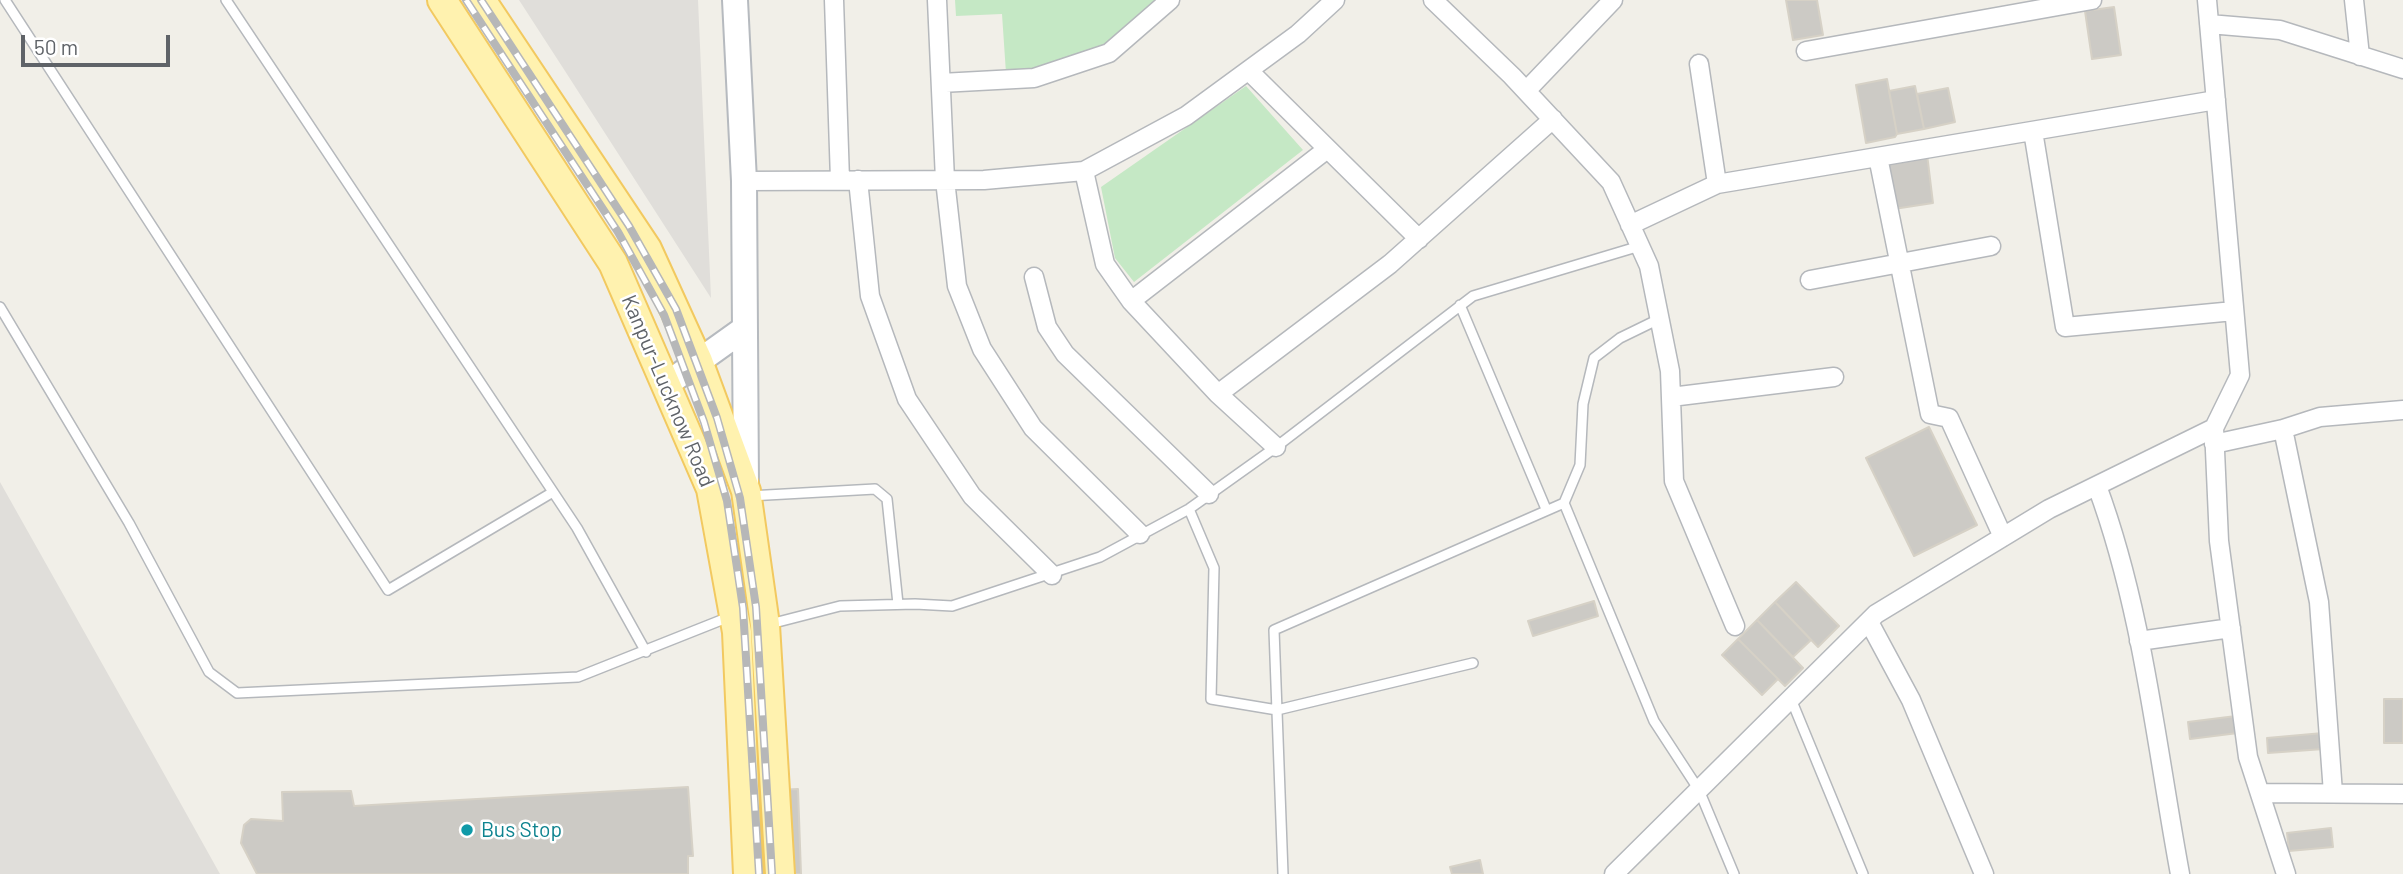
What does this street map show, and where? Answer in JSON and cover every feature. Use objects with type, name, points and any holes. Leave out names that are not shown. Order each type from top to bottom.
[{"type":"main road","name":"Kanpur-Lucknow Road","points":[[442,0],[613,262],[711,489],[737,632],[748,874]]},
{"type":"main road","name":"Kanpur-Lucknow Road","points":[[481,0],[647,249],[698,361],[747,494],[765,625],[780,874]]},
{"type":"main road","points":[[735,0],[744,181],[747,494]]},
{"type":"main road","points":[[667,384],[744,329]]},
{"type":"street","points":[[834,0],[849,180],[870,296],[907,399],[972,496],[1052,575]]},
{"type":"street","points":[[937,0],[945,180],[957,286],[982,349],[1033,428],[1140,534]]},
{"type":"street","points":[[941,83],[1034,78],[1109,54],[1170,0]]},
{"type":"street","points":[[744,181],[945,180],[1084,171],[1186,116],[1250,71],[1335,0]]},
{"type":"street","points":[[1433,0],[1526,91],[1611,182],[1649,266],[1670,371],[1674,481],[1735,626]]},
{"type":"street","points":[[1526,91],[1613,0]]},
{"type":"street","points":[[1806,51],[2092,0]]},
{"type":"street","points":[[2207,0],[2240,375],[2214,436],[2219,541],[2248,757],[2286,874]]},
{"type":"street","points":[[2354,0],[2360,56]]},
{"type":"street","points":[[2209,24],[2280,30],[2403,69]]},
{"type":"street","points":[[1699,64],[1717,184]]},
{"type":"street","points":[[1250,71],[1326,150],[1419,239]]},
{"type":"street","points":[[1630,225],[1717,184],[2216,100]]},
{"type":"street","points":[[1218,394],[1419,239],[1553,120]]},
{"type":"street","points":[[2033,131],[2065,327],[2234,311]]},
{"type":"street","points":[[1131,302],[1326,150]]},
{"type":"street","points":[[1878,157],[1930,414],[1949,418],[2003,537]]},
{"type":"street","points":[[1084,171],[1105,264],[1131,302],[1218,394],[1276,447]]},
{"type":"street","points":[[1810,280],[1991,246]]},
{"type":"street","points":[[1034,277],[1047,327],[1065,354],[1209,494]]},
{"type":"street","points":[[1671,397],[1834,377]]},
{"type":"street","points":[[1615,874],[1869,622],[2049,509],[2214,436],[2283,429],[2320,417],[2403,410]]},
{"type":"street","points":[[2283,429],[2319,602],[2333,793]]},
{"type":"street","points":[[2097,486],[2117,540],[2139,641],[2180,874]]},
{"type":"street","points":[[1869,622],[1911,700],[1984,874]]},
{"type":"street","points":[[2139,641],[2231,628]]},
{"type":"street","points":[[2260,793],[2403,794]]},
{"type":"lane","points":[[5,0],[388,590],[553,492]]},
{"type":"lane","points":[[226,0],[577,527],[646,652]]},
{"type":"lane","points":[[765,625],[839,606],[952,606],[1100,557],[1189,509],[1276,447],[1473,296],[1640,246]]},
{"type":"lane","points":[[1460,305],[1546,509]]},
{"type":"lane","points":[[0,307],[129,523],[209,672],[237,693],[578,677],[734,615]]},
{"type":"lane","points":[[1660,319],[1620,338],[1594,358],[1583,404],[1580,465],[1564,503],[1654,721],[1699,790],[1734,874]]},
{"type":"lane","points":[[747,494],[875,489],[887,499],[898,604]]},
{"type":"lane","points":[[1283,874],[1274,630],[1564,503]]},
{"type":"lane","points":[[1189,509],[1214,568],[1211,699],[1277,710],[1473,663]]},
{"type":"lane","points":[[1791,699],[1863,874]]},
{"type":"shaded area","points":[[519,0],[698,0],[711,298],[565,71]]},
{"type":"shaded area","points":[[0,482],[158,763],[220,874],[0,874]]},
{"type":"green space","points":[[955,0],[1175,0],[1077,67],[1006,73],[1002,14],[956,16]]},
{"type":"green space","points":[[1246,86],[1303,150],[1134,282],[1115,258],[1101,187]]},
{"type":"building","points":[[1786,0],[1817,0],[1823,35],[1793,40]]},
{"type":"building","points":[[2114,7],[2121,55],[2092,59],[2085,11]]},
{"type":"building","points":[[1887,79],[1897,134],[1895,137],[1866,143],[1856,85]]},
{"type":"building","points":[[1915,86],[1924,129],[1897,134],[1889,91]]},
{"type":"building","points":[[1948,88],[1955,122],[1924,129],[1917,94]]},
{"type":"building","points":[[1927,154],[1933,203],[1894,209],[1888,160]]},
{"type":"building","points":[[1929,427],[1977,525],[1914,556],[1866,458]]},
{"type":"building","points":[[1796,582],[1839,626],[1818,647],[1775,602]]},
{"type":"building","points":[[1594,601],[1598,616],[1533,636],[1528,621]]},
{"type":"building","points":[[1775,602],[1811,640],[1793,657],[1757,620]]},
{"type":"building","points":[[1757,620],[1803,668],[1785,686],[1738,639]]},
{"type":"building","points":[[1738,639],[1778,679],[1762,695],[1722,655]]},
{"type":"building","points":[[2384,699],[2403,699],[2403,743],[2384,743]]},
{"type":"building","points":[[2236,716],[2238,733],[2190,739],[2188,722]]},
{"type":"building","points":[[2323,733],[2324,749],[2268,753],[2267,738]]},
{"type":"building","name":"Bus Stop","points":[[688,787],[693,856],[688,856],[688,874],[257,874],[241,843],[244,825],[251,819],[283,821],[282,792],[351,791],[354,806]]},
{"type":"building","points":[[798,789],[801,874],[738,874],[735,792]]},
{"type":"building","points":[[2331,828],[2333,847],[2289,851],[2287,833]]},
{"type":"building","points":[[1480,860],[1483,874],[1452,874],[1450,867]]},
{"type":"railway","points":[[466,0],[618,232],[664,315],[704,422],[727,501],[743,608],[759,874]]},
{"type":"railway","points":[[481,0],[629,226],[676,309],[717,418],[740,498],[756,607],[772,874]]},
{"type":"place","name":"Bus Stop","points":[[467,830]]}]
